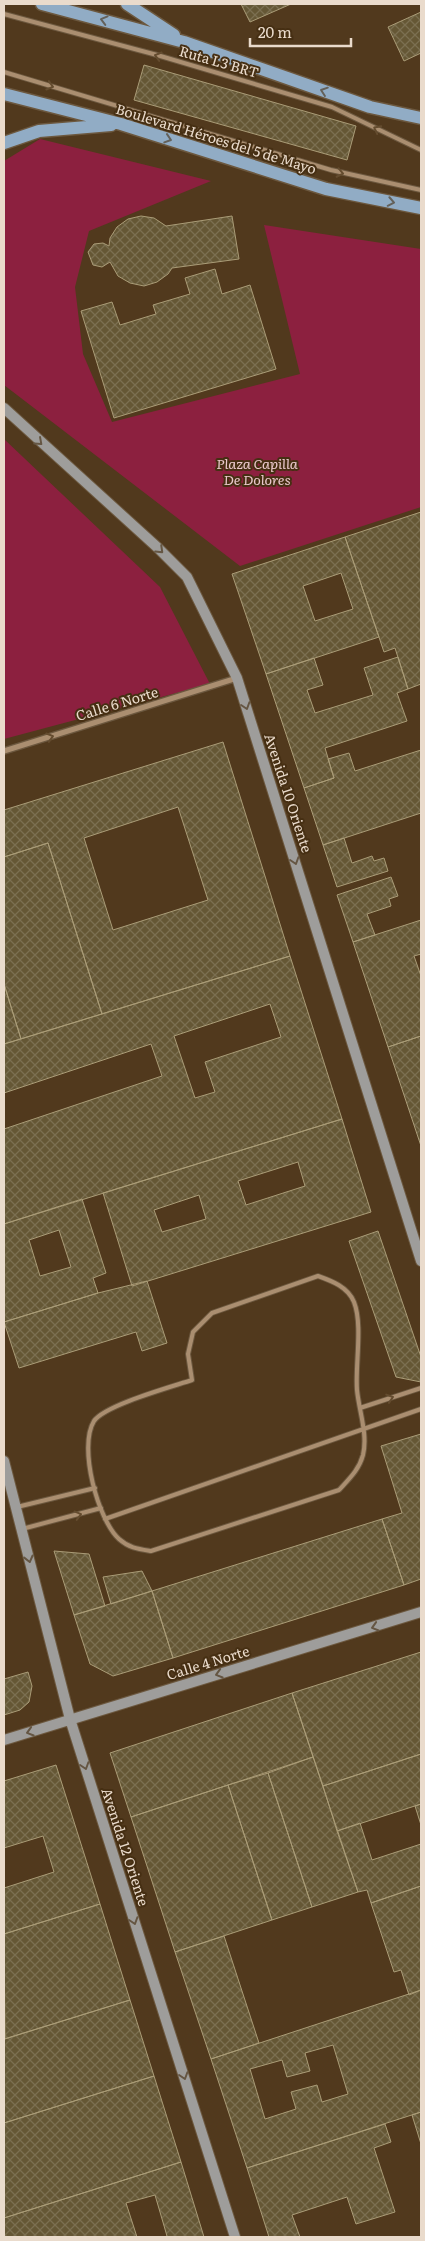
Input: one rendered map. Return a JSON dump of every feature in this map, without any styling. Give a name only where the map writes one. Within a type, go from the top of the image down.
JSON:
[{"type":"main road","points":[[42,4],[184,42],[370,107],[421,118]]},
{"type":"main road","points":[[126,4],[184,42]]},
{"type":"main road","name":"Boulevard Héroes del 5 de Mayo","points":[[4,94],[121,124],[326,189],[421,208]]},
{"type":"main road","points":[[4,143],[39,131],[121,124]]},
{"type":"main road","name":"Avenida 10 Oriente","points":[[4,408],[158,548],[187,577],[237,678],[421,1262]]},
{"type":"main road","name":"Avenida 12 Oriente","points":[[4,1461],[70,1720],[235,2237]]},
{"type":"main road","name":"Calle 4 Norte","points":[[4,1740],[421,1612]]},
{"type":"street","name":"Calle 6 Norte","points":[[4,751],[237,678]]},
{"type":"lane","name":"Ruta L3 BRT","points":[[4,14],[157,55],[332,107],[421,150]]},
{"type":"lane","points":[[4,72],[331,170],[421,190]]},
{"type":"lane","points":[[318,1276],[339,1284],[354,1302],[358,1330],[357,1388],[360,1408],[364,1430],[363,1455],[355,1473],[339,1490],[151,1551],[133,1549],[118,1539],[105,1519],[87,1456],[88,1441],[94,1421],[107,1410],[192,1380],[188,1354],[193,1332],[212,1313],[318,1276]]},
{"type":"lane","points":[[360,1408],[421,1388]]},
{"type":"lane","points":[[105,1519],[421,1409]]},
{"type":"lane","points":[[16,1507],[95,1488]]},
{"type":"lane","points":[[22,1530],[101,1508]]},
{"type":"green space","name":"Plaza Capilla De Dolores","points":[[40,139],[211,181],[89,231],[75,287],[83,354],[112,422],[300,374],[264,225],[421,249],[421,507],[240,566],[4,385],[4,161]]},
{"type":"green space","points":[[4,439],[160,587],[210,684],[4,739]]},
{"type":"building","points":[[241,4],[291,4],[250,22]]},
{"type":"building","points":[[421,12],[421,53],[404,61],[388,27]]},
{"type":"building","points":[[144,65],[356,126],[347,160],[134,100]]},
{"type":"building","points":[[141,216],[154,218],[166,226],[232,216],[239,259],[172,268],[168,274],[157,282],[144,286],[130,283],[118,276],[110,262],[102,267],[93,265],[88,252],[94,244],[103,243],[109,246],[110,238],[117,227],[128,219]]},
{"type":"building","points":[[215,269],[222,294],[250,285],[276,369],[114,418],[81,311],[112,302],[120,325],[156,314],[153,305],[190,294],[185,278]]},
{"type":"building","points":[[421,512],[421,684],[408,689],[395,648],[384,652],[345,537]]},
{"type":"building","points":[[345,537],[379,637],[266,674],[232,574]],"holes":[[[341,573],[353,609],[315,621],[303,586]]]},
{"type":"building","points":[[398,657],[408,689],[397,693],[407,721],[325,748],[334,778],[304,788],[266,674],[314,658],[323,685],[307,690],[315,713],[373,695],[364,668]]},
{"type":"building","points":[[223,742],[290,956],[102,1014],[48,843],[4,857],[4,810]],"holes":[[[178,807],[208,900],[113,930],[84,838]]]},
{"type":"building","points":[[421,750],[421,813],[323,845],[304,788],[334,778],[328,759],[349,753],[355,771]]},
{"type":"building","points":[[344,838],[352,863],[372,856],[374,861],[384,858],[388,871],[337,887],[323,845]]},
{"type":"building","points":[[48,843],[102,1014],[21,1039],[4,984],[4,857]]},
{"type":"building","points":[[391,877],[398,896],[389,899],[391,906],[367,914],[375,935],[353,942],[337,895]]},
{"type":"building","points":[[421,920],[421,954],[414,956],[421,976],[421,1036],[388,1047],[353,942]]},
{"type":"building","points":[[290,956],[342,1119],[4,1224],[4,1129],[162,1076],[151,1044],[4,1093],[4,1044]],"holes":[[[270,1004],[281,1037],[205,1062],[215,1092],[195,1098],[174,1036]]]},
{"type":"building","points":[[4,984],[21,1039],[4,1044]]},
{"type":"building","points":[[421,1036],[421,1146],[388,1047]]},
{"type":"building","points":[[342,1119],[371,1212],[132,1286],[103,1193]],"holes":[[[298,1162],[305,1186],[246,1205],[238,1181]],[[199,1195],[206,1219],[162,1232],[154,1210]]]},
{"type":"building","points":[[82,1199],[106,1273],[93,1278],[98,1293],[4,1322],[4,1224]],"holes":[[[59,1230],[71,1267],[40,1276],[29,1240]]]},
{"type":"building","points":[[378,1231],[421,1357],[421,1382],[396,1377],[349,1241]]},
{"type":"building","points":[[147,1281],[167,1343],[142,1351],[136,1332],[19,1368],[4,1322],[98,1293]]},
{"type":"building","points":[[421,1434],[421,1579],[404,1585],[382,1519],[402,1513],[381,1446]]},
{"type":"building","points":[[382,1519],[404,1585],[173,1658],[152,1591]]},
{"type":"building","points":[[54,1551],[89,1554],[105,1606],[74,1615]]},
{"type":"building","points":[[142,1571],[152,1591],[111,1604],[103,1577]]},
{"type":"building","points":[[152,1591],[173,1658],[113,1676],[90,1664],[74,1615]]},
{"type":"building","points":[[421,1652],[421,1754],[323,1786],[292,1693]]},
{"type":"building","points":[[28,1672],[32,1686],[29,1702],[20,1710],[4,1715],[4,1679]]},
{"type":"building","points":[[292,1693],[313,1757],[131,1817],[110,1753]]},
{"type":"building","points":[[421,1754],[421,1804],[337,1831],[323,1786]]},
{"type":"building","points":[[313,1757],[358,1892],[312,1907],[268,1773]]},
{"type":"building","points":[[56,1765],[100,1904],[4,1934],[4,1888],[54,1872],[43,1836],[4,1848],[4,1781]]},
{"type":"building","points":[[268,1773],[312,1907],[272,1920],[228,1785]]},
{"type":"building","points":[[228,1785],[272,1920],[175,1952],[131,1817]]},
{"type":"building","points":[[421,1804],[421,1825],[415,1806]]},
{"type":"building","points":[[360,1823],[372,1860],[421,1844],[421,1886],[371,1903],[367,1890],[358,1892],[337,1831]]},
{"type":"building","points":[[421,1886],[421,1990],[409,1995],[401,1970],[394,1972],[371,1903]]},
{"type":"building","points":[[100,1904],[130,2000],[5,2039],[4,1934]]},
{"type":"building","points":[[224,1936],[259,2043],[211,2059],[175,1952]]},
{"type":"building","points":[[421,1990],[421,2112],[247,2168],[211,2059]],"holes":[[[333,2045],[348,2094],[322,2102],[317,2085],[291,2092],[296,2109],[265,2119],[250,2069],[282,2060],[287,2077],[310,2071],[305,2053]]]},
{"type":"building","points":[[130,2000],[154,2076],[4,2123],[4,2039]]},
{"type":"building","points":[[154,2076],[181,2162],[4,2218],[4,2123]]},
{"type":"building","points":[[421,2112],[421,2144],[412,2115]]},
{"type":"building","points":[[385,2124],[391,2142],[374,2148],[395,2212],[356,2224],[347,2197],[292,2215],[300,2237],[269,2237],[247,2168]]},
{"type":"building","points":[[181,2162],[204,2237],[164,2237],[167,2236],[155,2195],[126,2203],[137,2237],[4,2237],[4,2218]]}]
